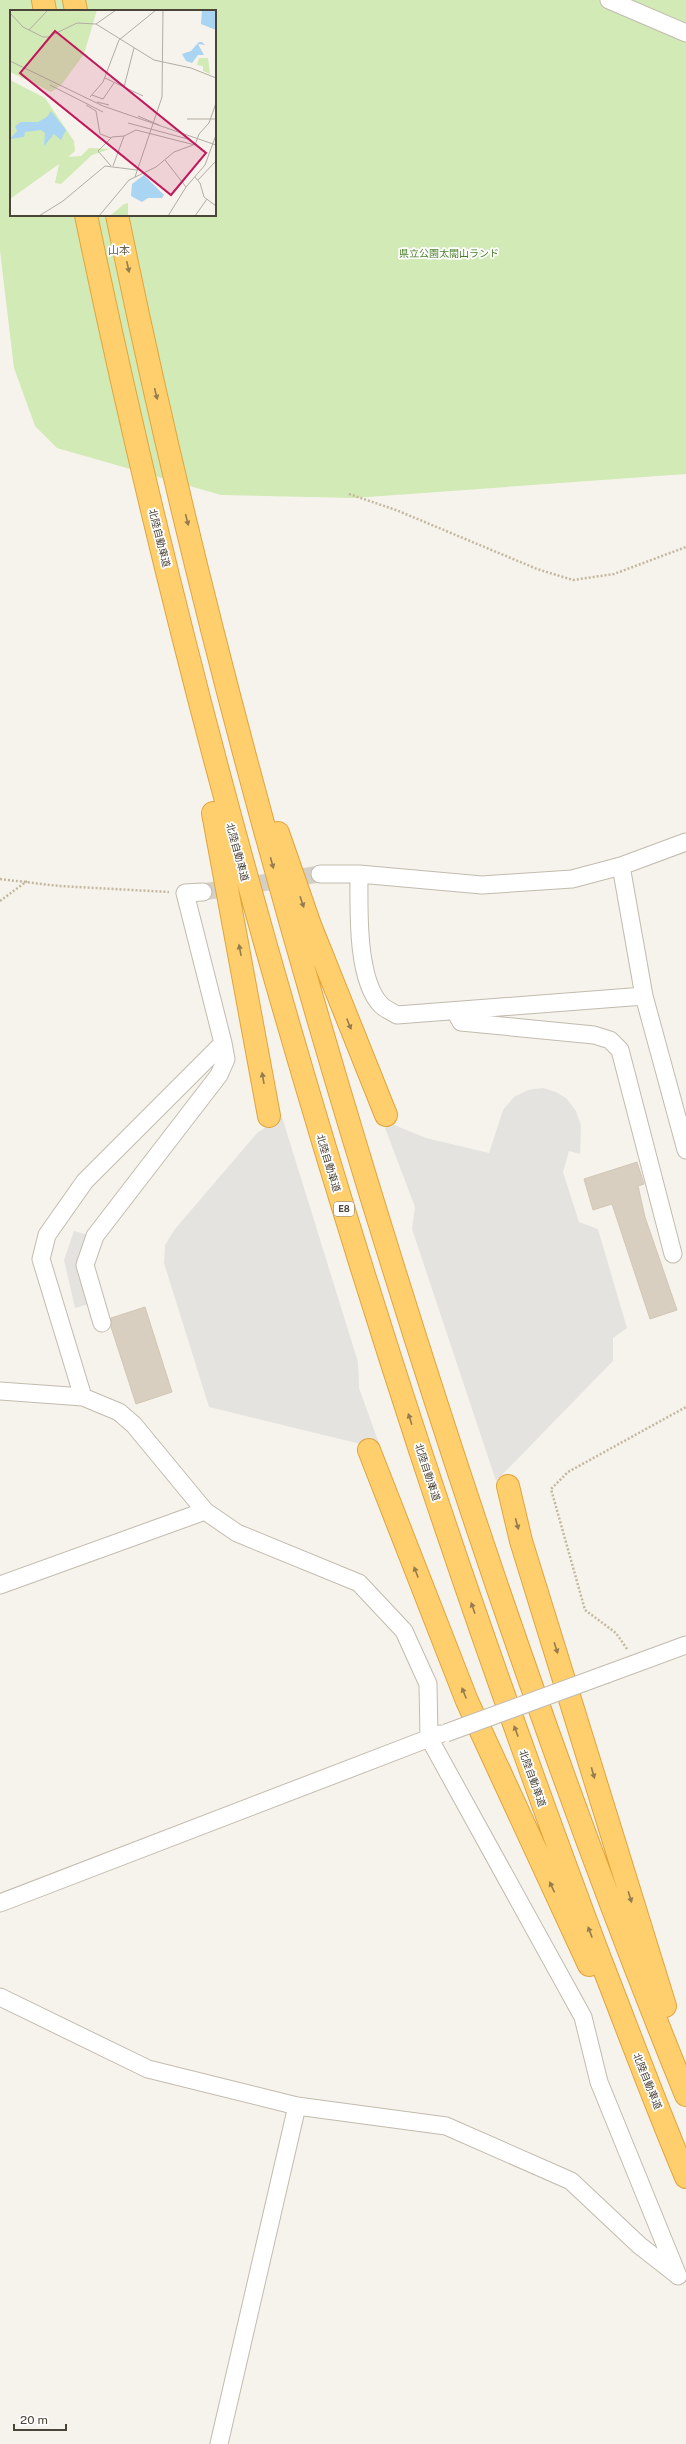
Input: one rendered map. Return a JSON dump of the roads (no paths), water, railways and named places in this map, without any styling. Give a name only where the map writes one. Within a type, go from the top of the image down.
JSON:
[{"type":"highway","points":[[43,0],[45,10]]},
{"type":"highway","points":[[74,0],[76,10]]},
{"type":"highway","name":"北陸自動車道","points":[[86,216],[122,381],[235,839],[303,1078],[379,1323],[468,1596],[570,1879],[683,2170]]},
{"type":"highway","points":[[116,216],[151,371],[202,585],[262,827],[292,934],[415,1337],[494,1578],[590,1848],[686,2095]]},
{"type":"highway","points":[[122,381],[144,508],[217,828],[269,1116]]},
{"type":"highway","points":[[202,585],[280,838],[310,925],[386,1115]]},
{"type":"highway","points":[[369,1450],[467,1701],[683,2170]]},
{"type":"highway","points":[[508,1486],[521,1541],[562,1668],[613,1841],[666,2009],[686,2066]]},
{"type":"street","points":[[609,0],[686,33]]},
{"type":"street","points":[[320,874],[359,874],[482,884],[572,878],[621,866],[686,842]]},
{"type":"street","points":[[621,866],[644,996],[683,1128],[686,1150]]},
{"type":"street","points":[[359,874],[358,934],[370,984],[381,1004],[397,1015],[644,996]]},
{"type":"street","points":[[102,1323],[85,1265],[95,1236],[219,1075],[226,1059],[185,893],[203,892]]},
{"type":"street","points":[[455,1011],[461,1022],[594,1035],[610,1040],[620,1050],[673,1254]]},
{"type":"street","points":[[83,1398],[41,1259],[47,1235],[85,1181],[223,1043]]},
{"type":"street","points":[[0,1391],[83,1398],[119,1412],[134,1426],[205,1511],[237,1533],[359,1583],[404,1631],[428,1684],[429,1738],[583,2017],[599,2082],[682,2276]]},
{"type":"street","points":[[0,1585],[205,1511]]},
{"type":"street","points":[[0,1903],[429,1738],[686,1645]]},
{"type":"street","points":[[0,1997],[148,2069],[297,2106],[446,2126],[571,2181],[639,2244],[682,2276]]},
{"type":"street","points":[[219,2444],[297,2106]]},
{"type":"tunnel","points":[[203,892],[320,874]]},
{"type":"district","name":"山本","points":[[119,250]]},
{"type":"park label","name":"県立公園太閤山ランド","points":[[449,253]]}]
